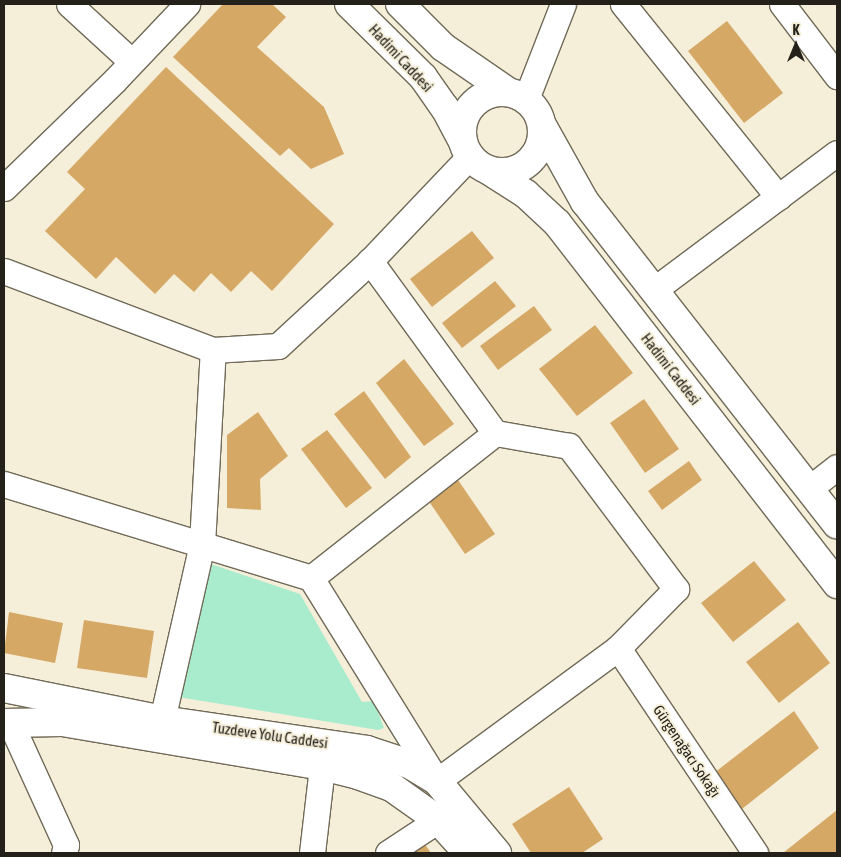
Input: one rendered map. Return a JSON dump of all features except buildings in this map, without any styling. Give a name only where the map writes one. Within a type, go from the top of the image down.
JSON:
[{"type":"main road","name":"Hadimi Caddesi","points":[[349,4],[423,77],[445,108],[474,156],[526,194],[557,223],[837,584]]},
{"type":"main road","points":[[400,4],[443,47],[516,95],[539,114],[542,127],[542,141],[527,163],[515,170],[474,156],[464,116],[471,105],[482,97],[516,95]]},
{"type":"main road","points":[[542,127],[585,202],[655,289],[837,524]]},
{"type":"main road","name":"Tuzdeve Yolu Caddesi","points":[[4,688],[162,720],[368,750],[408,764],[437,781],[487,838],[497,853]]},
{"type":"main road","name":"Tuzdeve Yolu Caddesi","points":[[7,723],[62,722],[322,766],[392,788],[438,820],[468,853]]},
{"type":"street","points":[[69,4],[131,61]]},
{"type":"street","points":[[4,188],[187,4]]},
{"type":"street","points":[[516,95],[563,4]]},
{"type":"street","points":[[623,4],[778,197]]},
{"type":"street","points":[[782,4],[837,76]]},
{"type":"street","points":[[655,289],[837,153]]},
{"type":"street","points":[[4,271],[213,350],[278,346],[370,261],[474,156]]},
{"type":"street","points":[[4,484],[311,578],[437,781],[618,648],[676,589],[569,446],[494,433],[370,261]]},
{"type":"street","points":[[162,720],[202,544],[213,350]]},
{"type":"street","points":[[311,578],[494,433]]},
{"type":"street","points":[[810,488],[837,467]]},
{"type":"street","name":"Gürgenağacı Sokağı","points":[[618,648],[753,853]]},
{"type":"street","points":[[7,723],[66,845],[64,853]]},
{"type":"street","points":[[312,853],[322,766]]},
{"type":"street","points":[[388,853],[438,820]]},
{"type":"green space","points":[[208,563],[300,594],[362,702],[374,701],[384,728],[378,730],[172,696]]}]
